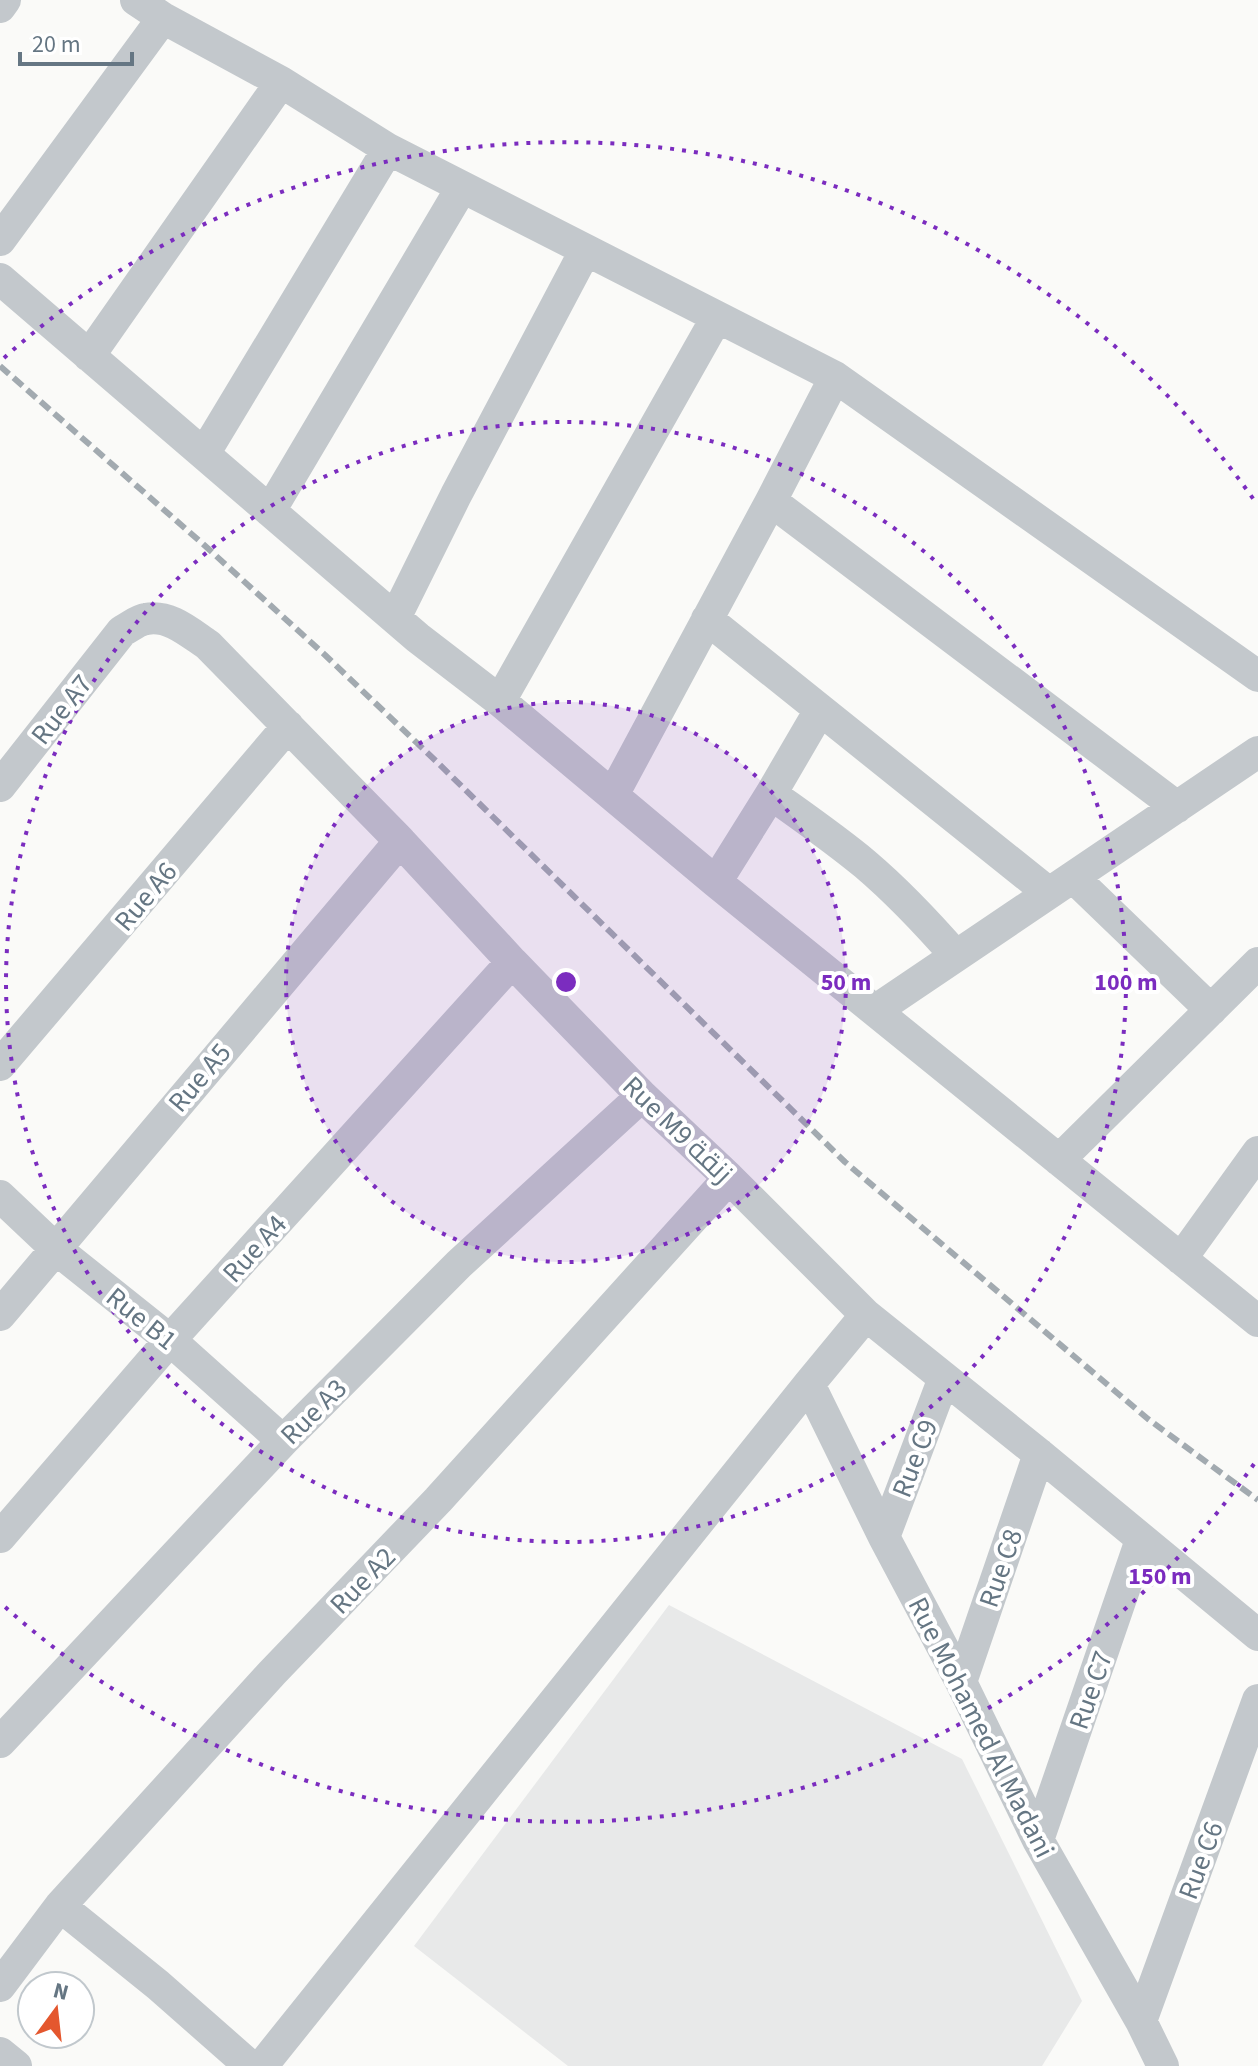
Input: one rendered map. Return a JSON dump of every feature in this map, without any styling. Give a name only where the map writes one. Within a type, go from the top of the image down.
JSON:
[{"type":"street","points":[[0,7],[5,0]]},
{"type":"street","points":[[136,0],[281,82],[388,149],[835,377],[1258,676]]},
{"type":"street","points":[[0,240],[163,18]]},
{"type":"street","points":[[89,356],[281,82]]},
{"type":"street","points":[[204,454],[388,149]]},
{"type":"street","points":[[270,511],[462,187]]},
{"type":"street","points":[[395,618],[585,251]]},
{"type":"street","points":[[0,279],[395,618],[1258,1321]]},
{"type":"street","points":[[500,701],[717,317]]},
{"type":"street","points":[[613,795],[835,377]]},
{"type":"street","points":[[771,501],[1177,807]]},
{"type":"street","name":"Rue M9 زنقة","points":[[122,631],[144,619],[161,618],[208,645],[400,841],[642,1096],[866,1315],[1258,1635]]},
{"type":"street","points":[[707,619],[820,710],[1061,886],[1211,1010]]},
{"type":"street","name":"Rue A7","points":[[0,786],[122,631]]},
{"type":"street","points":[[716,882],[820,710]]},
{"type":"street","name":"Rue A6","points":[[0,1065],[288,726]]},
{"type":"street","points":[[876,1010],[1258,752]]},
{"type":"street","points":[[771,794],[867,866],[956,956]]},
{"type":"street","name":"Rue A5","points":[[0,1315],[400,841]]},
{"type":"street","name":"Rue A4","points":[[0,1537],[170,1340],[512,962]]},
{"type":"street","points":[[1059,1160],[1258,963]]},
{"type":"street","name":"Rue A3","points":[[0,1742],[283,1441],[459,1264],[642,1096]]},
{"type":"street","points":[[1181,1259],[1258,1152]]},
{"type":"street","name":"Rue A2","points":[[0,1986],[60,1906],[272,1673],[438,1500],[729,1178]]},
{"type":"street","name":"Rue B1","points":[[0,1196],[56,1249],[170,1340],[283,1441]]},
{"type":"street","points":[[262,2066],[866,1315]]},
{"type":"street","name":"Rue C9","points":[[884,1537],[944,1378]]},
{"type":"street","name":"Rue Mohamed Al Madani","points":[[809,1384],[1038,1840],[1141,2021],[1163,2066]]},
{"type":"street","name":"Rue C8","points":[[961,1682],[1039,1454]]},
{"type":"street","name":"Rue C7","points":[[1038,1840],[1141,1540]]},
{"type":"street","name":"Rue C6","points":[[1141,2021],[1258,1700]]},
{"type":"street","points":[[60,1906],[158,1985],[250,2066]]},
{"type":"street","points":[[0,2053],[16,2066]]},
{"type":"shaded area","points":[[669,1605],[962,1759],[1082,2001],[1042,2066],[568,2066],[414,1946]]},
{"type":"railway","points":[[0,366],[325,655],[845,1162],[1148,1419],[1258,1500]]}]
